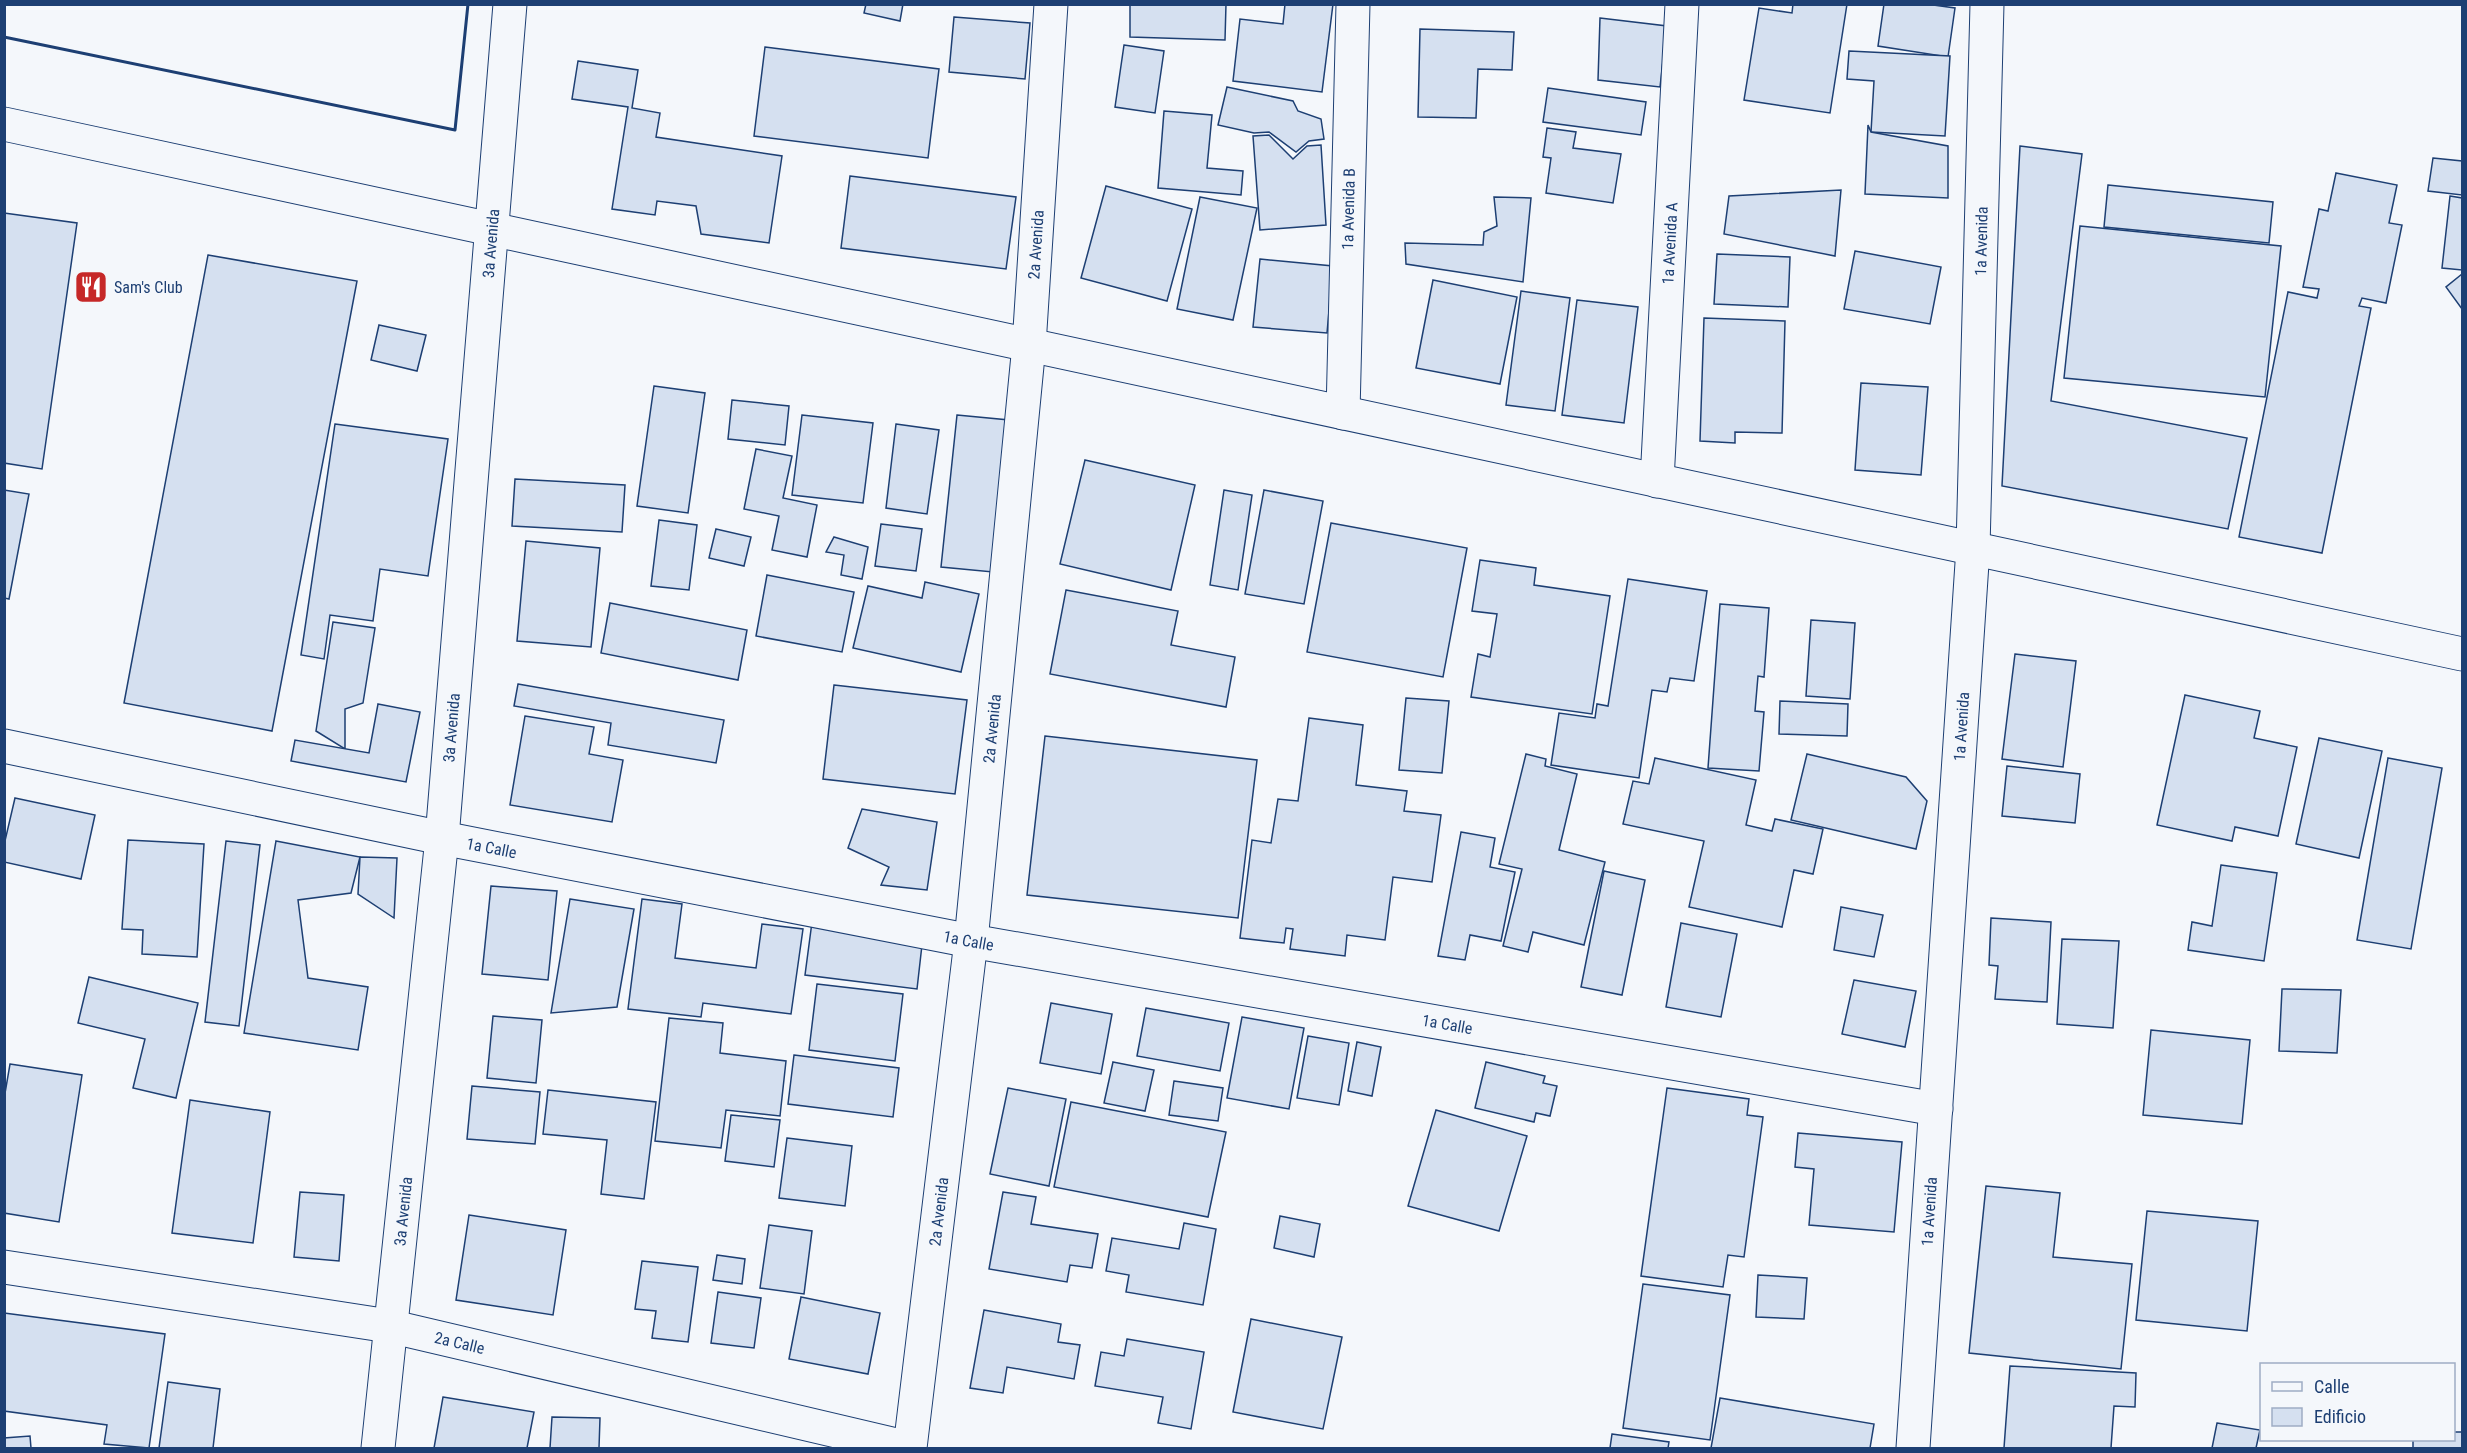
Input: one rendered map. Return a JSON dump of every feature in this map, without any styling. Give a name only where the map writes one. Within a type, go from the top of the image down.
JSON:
[{"type":"street","name":"3a Avenida","points":[[378,1449],[389,1326],[442,838],[510,4]]},
{"type":"street","name":"2a Avenida","points":[[910,1449],[971,941],[1029,345],[1051,4]]},
{"type":"street","name":"1a Avenida B","points":[[1343,413],[1353,4]]},
{"type":"street","name":"1a Avenida A","points":[[1657,481],[1682,4]]},
{"type":"street","name":"1a Avenida","points":[[1913,1449],[1973,548],[1987,4]]},
{"type":"street","points":[[4,123],[2463,654]]},
{"type":"street","name":"1a Calle","points":[[4,746],[442,838],[971,941],[1936,1109]]},
{"type":"street","name":"2a Calle","points":[[4,1267],[389,1326],[910,1449]]},
{"type":"building","points":[[866,4],[903,4],[900,21],[864,13]]},
{"type":"building","points":[[1130,4],[1226,4],[1225,40],[1130,37]]},
{"type":"building","points":[[1285,4],[1333,4],[1322,92],[1233,81],[1240,19],[1283,24]]},
{"type":"building","points":[[1793,4],[1847,4],[1830,113],[1744,100],[1759,8],[1792,13]]},
{"type":"building","points":[[1884,4],[1926,4],[1955,8],[1948,57],[1878,46]]},
{"type":"building","points":[[954,17],[1030,23],[1025,79],[949,72]]},
{"type":"building","points":[[1600,18],[1667,26],[1660,87],[1598,80]]},
{"type":"building","points":[[1420,29],[1514,32],[1512,70],[1478,69],[1476,118],[1418,117]]},
{"type":"building","points":[[1124,45],[1164,51],[1155,113],[1115,107]]},
{"type":"building","points":[[765,47],[939,69],[928,158],[754,136]]},
{"type":"building","points":[[1849,51],[1950,56],[1945,136],[1871,132],[1874,81],[1847,79]]},
{"type":"building","points":[[578,61],[638,70],[632,108],[660,113],[656,137],[782,156],[769,243],[701,234],[696,206],[657,201],[655,215],[612,209],[628,107],[572,99]]},
{"type":"building","points":[[1227,87],[1293,101],[1298,111],[1321,119],[1324,139],[1309,141],[1296,152],[1269,132],[1254,133],[1218,125]]},
{"type":"building","points":[[1548,88],[1646,102],[1641,135],[1543,122]]},
{"type":"building","points":[[1164,111],[1212,115],[1207,168],[1243,171],[1241,195],[1158,188]]},
{"type":"building","points":[[1868,125],[1871,132],[1948,146],[1948,198],[1865,194]]},
{"type":"building","points":[[1547,128],[1576,132],[1573,148],[1621,154],[1613,203],[1546,193],[1551,158],[1543,157]]},
{"type":"building","points":[[1269,135],[1293,159],[1307,146],[1321,145],[1326,225],[1260,230],[1253,136]]},
{"type":"building","points":[[2020,146],[2082,154],[2051,401],[2247,438],[2228,529],[2002,486]]},
{"type":"building","points":[[2433,158],[2462,161],[2462,195],[2428,191]]},
{"type":"building","points":[[2336,173],[2397,185],[2389,223],[2402,225],[2386,303],[2362,298],[2359,306],[2371,308],[2322,553],[2239,537],[2288,292],[2317,298],[2319,289],[2303,287],[2319,209],[2328,211]]},
{"type":"building","points":[[850,176],[1016,197],[1006,269],[841,248]]},
{"type":"building","points":[[2108,185],[2273,202],[2269,243],[2104,227]]},
{"type":"building","points":[[1106,186],[1192,209],[1167,301],[1081,278]]},
{"type":"building","points":[[1841,190],[1835,256],[1724,234],[1729,196]]},
{"type":"building","points":[[2450,196],[2462,198],[2462,270],[2442,268]]},
{"type":"building","points":[[1200,197],[1257,208],[1233,320],[1177,309]]},
{"type":"building","points":[[1494,197],[1531,198],[1523,282],[1406,264],[1405,243],[1483,245],[1484,232],[1497,226]]},
{"type":"building","points":[[4,213],[77,223],[42,469],[4,463]]},
{"type":"building","points":[[2080,226],[2281,246],[2265,397],[2064,378]]},
{"type":"building","points":[[1855,251],[1941,267],[1930,324],[1844,309]]},
{"type":"building","points":[[1717,254],[1790,257],[1788,307],[1714,304]]},
{"type":"building","points":[[208,255],[357,281],[272,731],[124,703]]},
{"type":"building","points":[[1260,259],[1333,266],[1327,333],[1253,327]]},
{"type":"building","points":[[2462,274],[2462,309],[2446,287]]},
{"type":"building","points":[[1433,280],[1517,297],[1500,384],[1416,368]]},
{"type":"building","points":[[1521,291],[1570,298],[1555,411],[1506,405]]},
{"type":"building","points":[[1577,300],[1638,307],[1624,423],[1562,415]]},
{"type":"building","points":[[1704,318],[1785,321],[1782,433],[1735,432],[1735,443],[1700,441]]},
{"type":"building","points":[[379,325],[426,335],[417,371],[371,360]]},
{"type":"building","points":[[1861,383],[1928,387],[1921,475],[1855,470]]},
{"type":"building","points":[[654,386],[705,393],[688,513],[637,506]]},
{"type":"building","points":[[732,400],[789,406],[785,445],[728,439]]},
{"type":"building","points":[[802,415],[873,423],[863,503],[792,495]]},
{"type":"building","points":[[957,415],[1009,420],[993,572],[941,567]]},
{"type":"building","points":[[335,424],[448,439],[428,576],[380,569],[373,621],[330,615],[324,659],[301,655]]},
{"type":"building","points":[[896,424],[939,430],[927,514],[886,508]]},
{"type":"building","points":[[756,449],[792,456],[783,498],[817,505],[807,557],[772,550],[779,516],[744,509]]},
{"type":"building","points":[[1085,460],[1195,485],[1171,590],[1060,564]]},
{"type":"building","points":[[515,479],[625,485],[622,532],[512,526]]},
{"type":"building","points":[[4,490],[29,494],[9,599],[4,598]]},
{"type":"building","points":[[1224,490],[1252,495],[1238,590],[1210,585]]},
{"type":"building","points":[[1264,490],[1323,501],[1304,604],[1245,594]]},
{"type":"building","points":[[659,520],[697,525],[689,590],[651,586]]},
{"type":"building","points":[[1331,523],[1467,548],[1443,677],[1307,652]]},
{"type":"building","points":[[881,524],[922,529],[916,571],[875,566]]},
{"type":"building","points":[[716,529],[751,537],[744,566],[709,558]]},
{"type":"building","points":[[834,537],[868,547],[862,579],[841,575],[844,555],[826,552]]},
{"type":"building","points":[[526,541],[600,548],[591,647],[517,641]]},
{"type":"building","points":[[1480,560],[1536,568],[1534,585],[1610,596],[1592,714],[1471,697],[1478,654],[1490,657],[1497,614],[1472,611]]},
{"type":"building","points":[[767,575],[854,592],[842,652],[756,636]]},
{"type":"building","points":[[1628,579],[1707,591],[1694,681],[1670,678],[1667,692],[1652,690],[1639,778],[1551,765],[1559,713],[1595,718],[1597,704],[1608,706]]},
{"type":"building","points":[[925,582],[979,594],[961,672],[853,648],[868,586],[922,598]]},
{"type":"building","points":[[1066,590],[1178,611],[1171,645],[1235,657],[1226,707],[1050,674]]},
{"type":"building","points":[[610,603],[747,630],[738,680],[601,653]]},
{"type":"building","points":[[1720,604],[1769,608],[1764,677],[1758,676],[1755,711],[1764,712],[1759,771],[1708,768]]},
{"type":"building","points":[[1811,620],[1855,623],[1850,699],[1806,696]]},
{"type":"building","points":[[333,622],[375,628],[363,703],[345,709],[345,749],[316,731]]},
{"type":"building","points":[[2015,654],[2076,661],[2063,767],[2002,759]]},
{"type":"building","points":[[518,684],[724,720],[716,763],[608,745],[611,723],[514,706]]},
{"type":"building","points":[[834,685],[967,700],[955,794],[823,779]]},
{"type":"building","points":[[2185,695],[2260,711],[2254,738],[2297,747],[2278,836],[2235,827],[2232,841],[2157,825]]},
{"type":"building","points":[[1406,698],[1449,701],[1442,773],[1399,770]]},
{"type":"building","points":[[1780,701],[1848,704],[1847,736],[1779,734]]},
{"type":"building","points":[[378,704],[420,712],[406,782],[291,761],[295,740],[369,753]]},
{"type":"building","points":[[525,716],[594,727],[589,754],[623,760],[612,822],[510,805]]},
{"type":"building","points":[[1309,718],[1363,725],[1356,785],[1407,791],[1404,811],[1441,815],[1432,882],[1393,877],[1385,940],[1347,935],[1345,956],[1290,949],[1293,929],[1286,928],[1284,943],[1240,938],[1252,840],[1271,843],[1278,799],[1298,801]]},
{"type":"building","points":[[1045,736],[1257,760],[1238,918],[1027,895]]},
{"type":"building","points":[[2319,738],[2382,751],[2359,858],[2296,844]]},
{"type":"building","points":[[1526,754],[1546,759],[1545,766],[1577,774],[1559,850],[1605,862],[1584,945],[1533,932],[1528,952],[1503,946],[1522,869],[1499,864]]},
{"type":"building","points":[[1807,754],[1906,777],[1927,801],[1916,849],[1791,820]]},
{"type":"building","points":[[1655,758],[1756,780],[1746,825],[1772,831],[1775,819],[1823,829],[1813,874],[1794,870],[1782,927],[1689,907],[1704,841],[1623,824],[1633,781],[1649,784]]},
{"type":"building","points":[[2388,758],[2442,768],[2411,949],[2357,940]]},
{"type":"building","points":[[2007,766],[2080,774],[2075,823],[2002,816]]},
{"type":"building","points":[[15,798],[95,815],[81,879],[4,862],[4,845]]},
{"type":"building","points":[[862,809],[937,822],[927,890],[881,885],[889,867],[848,848]]},
{"type":"building","points":[[1461,832],[1495,838],[1490,867],[1515,872],[1501,941],[1470,935],[1465,960],[1438,956]]},
{"type":"building","points":[[128,840],[204,844],[197,957],[142,954],[143,930],[122,929]]},
{"type":"building","points":[[226,841],[260,845],[239,1026],[205,1022]]},
{"type":"building","points":[[276,841],[360,857],[351,893],[298,900],[308,978],[368,987],[358,1050],[244,1033]]},
{"type":"building","points":[[360,857],[397,858],[394,918],[358,894]]},
{"type":"building","points":[[2221,865],[2277,873],[2264,961],[2188,950],[2192,922],[2212,926]]},
{"type":"building","points":[[1604,871],[1645,880],[1622,995],[1581,987]]},
{"type":"building","points":[[491,886],[557,891],[548,980],[482,974]]},
{"type":"building","points":[[570,899],[634,909],[617,1007],[551,1013]]},
{"type":"building","points":[[642,899],[682,904],[675,958],[756,968],[762,924],[803,929],[791,1014],[703,1003],[701,1017],[628,1009]]},
{"type":"building","points":[[1841,907],[1883,915],[1874,957],[1834,950]]},
{"type":"building","points":[[1991,918],[2051,922],[2047,1002],[1995,999],[1998,966],[1989,965]]},
{"type":"building","points":[[812,922],[923,936],[917,989],[805,975]]},
{"type":"building","points":[[1681,923],[1737,934],[1721,1017],[1666,1007]]},
{"type":"building","points":[[2062,939],[2119,941],[2113,1028],[2057,1024]]},
{"type":"building","points":[[89,977],[198,1003],[176,1098],[133,1088],[145,1039],[78,1023]]},
{"type":"building","points":[[1854,980],[1916,991],[1905,1047],[1842,1034]]},
{"type":"building","points":[[817,984],[903,994],[895,1061],[809,1050]]},
{"type":"building","points":[[2282,989],[2341,990],[2337,1053],[2279,1051]]},
{"type":"building","points":[[1051,1003],[1112,1014],[1101,1074],[1040,1063]]},
{"type":"building","points":[[1146,1008],[1229,1023],[1220,1071],[1137,1056]]},
{"type":"building","points":[[493,1016],[542,1020],[536,1083],[487,1078]]},
{"type":"building","points":[[1242,1017],[1304,1028],[1289,1109],[1227,1098]]},
{"type":"building","points":[[669,1018],[723,1023],[720,1053],[786,1061],[780,1116],[726,1110],[721,1148],[655,1141]]},
{"type":"building","points":[[2151,1030],[2250,1040],[2242,1124],[2143,1115]]},
{"type":"building","points":[[1308,1036],[1349,1043],[1339,1105],[1297,1098]]},
{"type":"building","points":[[1357,1042],[1381,1047],[1372,1096],[1348,1091]]},
{"type":"building","points":[[794,1055],[899,1068],[893,1117],[788,1104]]},
{"type":"building","points":[[1113,1062],[1154,1070],[1145,1111],[1104,1103]]},
{"type":"building","points":[[1486,1062],[1545,1076],[1543,1083],[1557,1086],[1550,1116],[1536,1113],[1534,1122],[1475,1108]]},
{"type":"building","points":[[10,1064],[82,1075],[59,1222],[4,1213],[4,1099]]},
{"type":"building","points":[[1174,1081],[1223,1088],[1218,1121],[1169,1115]]},
{"type":"building","points":[[472,1086],[540,1092],[535,1144],[467,1139]]},
{"type":"building","points":[[1008,1088],[1066,1099],[1049,1186],[990,1174]]},
{"type":"building","points":[[1667,1088],[1749,1099],[1747,1115],[1763,1117],[1744,1257],[1728,1255],[1723,1287],[1641,1276]]},
{"type":"building","points":[[548,1090],[656,1102],[644,1199],[601,1194],[607,1140],[543,1134]]},
{"type":"building","points":[[190,1100],[270,1112],[253,1243],[172,1233]]},
{"type":"building","points":[[1071,1102],[1226,1132],[1208,1217],[1054,1187]]},
{"type":"building","points":[[1436,1110],[1527,1136],[1499,1231],[1408,1206]]},
{"type":"building","points":[[731,1115],[780,1120],[774,1167],[725,1161]]},
{"type":"building","points":[[1798,1133],[1902,1142],[1894,1232],[1809,1225],[1814,1169],[1795,1167]]},
{"type":"building","points":[[787,1138],[852,1146],[845,1206],[779,1198]]},
{"type":"building","points":[[1986,1186],[2060,1193],[2053,1257],[2132,1264],[2121,1369],[1969,1353]]},
{"type":"building","points":[[300,1192],[344,1195],[339,1261],[294,1257]]},
{"type":"building","points":[[1003,1192],[1036,1197],[1031,1224],[1098,1234],[1092,1268],[1070,1265],[1067,1282],[989,1269]]},
{"type":"building","points":[[2147,1211],[2258,1221],[2247,1331],[2136,1320]]},
{"type":"building","points":[[469,1215],[566,1230],[553,1315],[456,1300]]},
{"type":"building","points":[[1280,1216],[1320,1224],[1314,1257],[1274,1248]]},
{"type":"building","points":[[1184,1223],[1216,1229],[1203,1305],[1126,1292],[1129,1275],[1106,1271],[1112,1238],[1179,1249]]},
{"type":"building","points":[[769,1225],[812,1231],[804,1294],[760,1288]]},
{"type":"building","points":[[717,1255],[745,1259],[742,1284],[713,1280]]},
{"type":"building","points":[[642,1261],[698,1267],[688,1342],[652,1338],[656,1311],[635,1309]]},
{"type":"building","points":[[1758,1275],[1807,1278],[1804,1319],[1756,1317]]},
{"type":"building","points":[[1643,1284],[1730,1295],[1710,1440],[1623,1428]]},
{"type":"building","points":[[718,1292],[761,1298],[754,1348],[711,1343]]},
{"type":"building","points":[[801,1297],[880,1313],[868,1374],[789,1359]]},
{"type":"building","points":[[984,1310],[1061,1324],[1058,1342],[1080,1345],[1074,1379],[1007,1367],[1003,1393],[970,1388]]},
{"type":"building","points":[[4,1313],[165,1334],[149,1448],[104,1444],[107,1425],[4,1411]]},
{"type":"building","points":[[1251,1319],[1342,1337],[1323,1429],[1233,1412]]},
{"type":"building","points":[[1127,1339],[1204,1352],[1191,1429],[1158,1423],[1163,1397],[1095,1386],[1101,1352],[1124,1356]]},
{"type":"building","points":[[2010,1366],[2136,1373],[2135,1407],[2114,1406],[2111,1448],[2004,1448]]},
{"type":"building","points":[[168,1382],[220,1389],[213,1448],[159,1448]]},
{"type":"building","points":[[443,1397],[534,1412],[527,1448],[434,1448]]},
{"type":"building","points":[[1720,1398],[1874,1424],[1870,1448],[1711,1448]]},
{"type":"building","points":[[552,1417],[600,1418],[599,1448],[550,1448]]},
{"type":"building","points":[[2217,1423],[2260,1430],[2256,1448],[2212,1448]]},
{"type":"building","points":[[2455,1432],[2462,1432],[2462,1448],[2413,1448],[2413,1441],[2455,1441]]},
{"type":"building","points":[[1612,1434],[1669,1442],[1668,1448],[1610,1448]]},
{"type":"building","points":[[30,1436],[31,1448],[4,1448],[4,1438]]},
{"type":"wall","points":[[4,37],[455,130],[468,4]]},
{"type":"place","name":"Sam's Club","points":[[91,287]]}]
